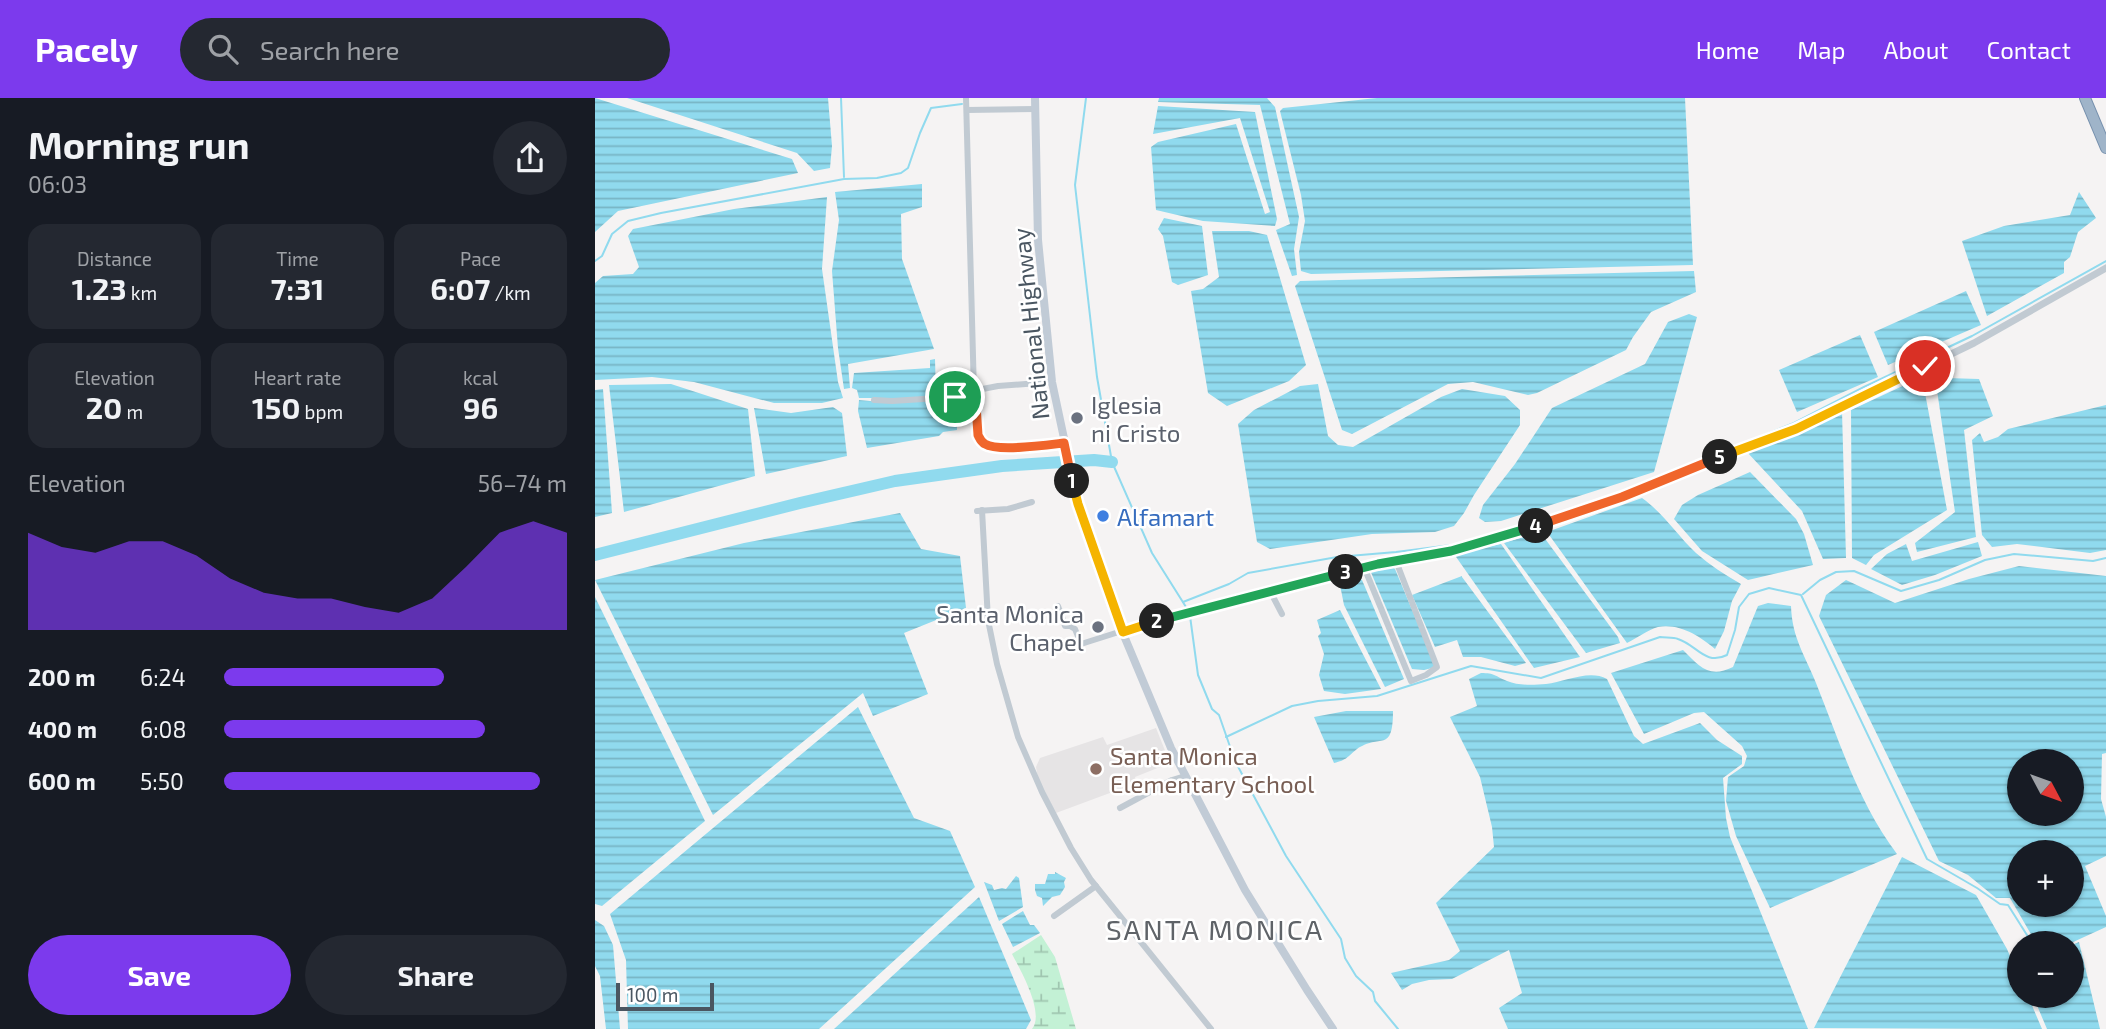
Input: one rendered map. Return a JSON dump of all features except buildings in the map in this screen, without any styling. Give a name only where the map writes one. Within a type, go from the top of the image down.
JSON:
[{"type":"highway","points":[[2085,98],[2106,148]]},
{"type":"main road","name":"National Highway","points":[[1035,98],[1038,240],[1052,383],[1075,492],[1122,631],[1171,748],[1245,890],[1333,1029]]},
{"type":"street","points":[[966,98],[978,435],[986,446],[1026,448],[1064,444]]},
{"type":"street","points":[[967,110],[1035,109]]},
{"type":"street","points":[[1058,606],[1065,626],[1075,629],[1081,644],[1189,612],[1364,567],[1451,551],[1513,534],[1622,497],[1796,429],[1974,343],[2106,268]]},
{"type":"street","points":[[874,400],[955,397],[998,386],[1052,383]]},
{"type":"street","points":[[1032,502],[1014,508],[980,510],[988,620],[997,664],[1018,737],[1052,814],[1096,886],[1211,1029]]},
{"type":"street","points":[[1364,567],[1411,681],[1437,667],[1396,561]]},
{"type":"street","points":[[1270,592],[1282,614]]},
{"type":"street","points":[[1120,808],[1172,780],[1185,776]]},
{"type":"street","points":[[1054,915],[1096,886]]},
{"type":"shaded area","name":"Santa Monica Elementary School","points":[[1156,728],[1170,763],[1135,777],[1136,781],[1126,787],[1056,813],[1038,779],[1036,767],[1040,758],[1103,737],[1107,745]]},
{"type":"green space","points":[[1041,935],[1055,957],[1076,1029],[1032,1029],[1036,1013],[1034,1003],[1012,954]]},
{"type":"water","points":[[595,98],[792,159],[798,173],[618,211],[595,232]]},
{"type":"water","points":[[627,98],[828,98],[832,146],[830,168],[814,171],[797,153]]},
{"type":"water","points":[[1159,98],[1267,98],[1275,107],[1299,217],[1294,249],[1297,275],[1292,276],[1276,230],[1290,224],[1260,105],[1158,102]]},
{"type":"water","points":[[1377,98],[1685,98],[1693,265],[1311,274],[1301,271],[1299,252],[1305,221],[1280,111],[1283,108]]},
{"type":"water","points":[[1158,106],[1255,112],[1277,219],[1275,226],[1203,221],[1156,210],[1151,147],[1158,142],[1236,124],[1265,214],[1270,212],[1240,118],[1153,134]]},
{"type":"water","points":[[922,184],[922,207],[901,214],[902,259],[934,349],[848,364],[850,388],[844,389],[832,271],[839,220],[835,192]]},
{"type":"water","points":[[2079,192],[2096,218],[2078,232],[2070,257],[2064,262],[2064,273],[1987,316],[1962,241],[2004,226],[2070,215]]},
{"type":"water","points":[[827,197],[822,269],[838,382],[843,398],[822,403],[774,403],[694,382],[652,377],[595,380],[595,283],[603,276],[633,274],[639,267],[628,236],[633,229],[734,209]]},
{"type":"water","points":[[1164,218],[1202,226],[1208,275],[1178,285],[1172,282],[1163,236],[1158,229]]},
{"type":"water","points":[[1212,231],[1249,231],[1267,235],[1306,365],[1289,381],[1227,406],[1208,393],[1191,291],[1203,289],[1219,277]]},
{"type":"water","points":[[1694,271],[1696,292],[1651,312],[1626,350],[1537,393],[1528,395],[1473,382],[1448,384],[1352,434],[1342,430],[1295,286],[1300,281]]},
{"type":"water","points":[[1966,291],[1981,325],[1888,365],[1874,332]]},
{"type":"water","points":[[1689,314],[1697,317],[1654,472],[1501,521],[1485,522],[1479,518],[1483,505],[1515,464],[1552,408],[1645,364],[1668,322]]},
{"type":"water","points":[[1860,335],[1878,377],[1797,412],[1779,370]]},
{"type":"water","points":[[935,359],[936,395],[859,398],[857,390],[852,388],[854,373],[930,368],[930,360]]},
{"type":"water","points":[[1942,369],[1946,378],[1979,379],[1993,416],[1964,430],[1976,537],[1917,552],[1915,543],[1955,512],[1934,370]]},
{"type":"water","points":[[1922,377],[1947,510],[1874,555],[1866,565],[1852,558],[1851,410]]},
{"type":"water","points":[[671,384],[748,409],[755,476],[624,512],[609,385]]},
{"type":"water","points":[[1318,384],[1328,436],[1338,445],[1353,447],[1441,397],[1462,389],[1505,396],[1520,410],[1520,425],[1454,526],[1435,532],[1372,534],[1270,549],[1257,542],[1238,424],[1254,410],[1300,386]]},
{"type":"water","points":[[603,389],[612,513],[595,517],[595,390]]},
{"type":"water","points":[[956,399],[957,430],[943,432],[939,436],[867,448],[858,411],[859,400],[892,403]]},
{"type":"water","points":[[2106,405],[2106,550],[2090,553],[2017,544],[1992,547],[1982,535],[1972,440],[1980,433],[1984,442],[1998,437],[2008,429]]},
{"type":"water","points":[[833,407],[842,413],[847,456],[766,474],[754,408],[791,413]]},
{"type":"water","points":[[1842,411],[1846,558],[1823,559],[1802,511],[1747,452]]},
{"type":"water","points":[[1750,472],[1796,519],[1804,534],[1813,565],[1748,580],[1702,551],[1674,519],[1682,505],[1698,495]]},
{"type":"water","points":[[1642,498],[1657,510],[1696,553],[1741,584],[1715,649],[1689,632],[1666,626],[1654,628],[1627,643],[1547,532]]},
{"type":"water","points":[[900,513],[921,549],[960,556],[966,608],[904,633],[928,694],[873,716],[863,693],[713,815],[595,580],[744,543]]},
{"type":"water","points":[[1540,532],[1620,643],[1586,653],[1504,543]]},
{"type":"water","points":[[1978,542],[1982,556],[1902,585],[1871,569],[1887,554],[1906,544],[1912,561]]},
{"type":"water","points":[[1501,544],[1580,657],[1534,668],[1454,554]]},
{"type":"water","points":[[1391,565],[1436,667],[1412,669],[1370,570]]},
{"type":"water","points":[[2019,566],[2106,576],[2106,753],[2102,754],[2101,799],[2106,817],[2106,856],[2085,866],[2106,916],[2106,927],[2084,937],[2084,931],[2029,931],[2021,917],[2084,917],[2084,840],[2007,840],[2007,898],[1996,898],[1968,875],[1939,861],[1819,616],[1826,595],[1846,580],[1895,603]]},
{"type":"water","points":[[1356,576],[1362,580],[1404,679],[1385,687],[1344,605],[1339,580]]},
{"type":"water","points":[[1462,576],[1526,663],[1515,666],[1481,657],[1463,657],[1457,640],[1435,647],[1412,595]]},
{"type":"water","points":[[595,597],[705,821],[602,906],[595,904]]},
{"type":"water","points":[[1768,603],[1791,606],[1796,637],[1851,772],[1871,814],[1897,854],[1770,908],[1736,836],[1726,801],[1728,777],[1744,766],[1747,756],[1742,746],[1704,712],[1694,713],[1644,734],[1611,673],[1683,650],[1705,669],[1717,672],[1733,667],[1758,606]]},
{"type":"water","points":[[1340,610],[1381,689],[1345,694],[1324,691],[1319,675],[1324,654],[1318,636],[1321,633],[1317,620]]},
{"type":"water","points":[[1481,673],[1526,685],[1600,676],[1607,679],[1634,736],[1643,744],[1700,723],[1717,740],[1742,756],[1742,764],[1723,778],[1730,837],[1808,1029],[1508,1029],[1499,1008],[1522,993],[1509,950],[1452,979],[1429,980],[1412,984],[1402,990],[1391,973],[1449,960],[1460,951],[1436,903],[1494,847],[1480,777],[1450,717],[1477,706],[1469,679]]},
{"type":"water","points":[[858,707],[914,818],[950,831],[975,887],[819,1029],[628,1029],[626,960],[610,914]]},
{"type":"water","points":[[1346,711],[1393,711],[1391,733],[1388,738],[1365,745],[1334,763],[1314,717]]},
{"type":"water","points":[[1902,857],[1976,895],[2007,949],[2007,1008],[2033,1008],[2042,1029],[1814,1028]]},
{"type":"water","points":[[1055,872],[1066,878],[1065,887],[1060,895],[1052,897],[1043,906],[1042,898],[1037,896],[1035,884],[1045,884],[1048,874]]},
{"type":"water","points":[[1016,876],[1019,878],[1023,907],[999,921],[984,882],[992,885],[994,890],[1006,889]]},
{"type":"water","points":[[979,897],[1031,1020],[1026,1029],[834,1029]]},
{"type":"water","points":[[1023,911],[1030,925],[1034,925],[1040,933],[1013,947],[1002,924]]},
{"type":"water","points":[[595,920],[604,926],[613,945],[620,1029],[606,1029],[600,976],[595,966]]},
{"type":"water","points":[[2084,963],[2100,1029],[2047,1029],[2038,1008],[2084,1008]]},
{"type":"waterway","points":[[841,98],[844,177]]},
{"type":"waterway","points":[[1086,98],[1075,185],[1097,377],[1112,462],[1152,553],[1186,607]]},
{"type":"waterway","points":[[595,261],[602,256],[612,234],[628,221],[844,179],[877,178],[901,173],[908,168],[931,108],[962,104]]},
{"type":"waterway","points":[[1183,602],[1229,584],[1248,573],[1337,557],[1467,543],[1620,493],[1794,423],[1972,336],[2106,261]]},
{"type":"waterway","points":[[595,555],[895,481],[1002,466],[1094,460],[1112,462]]},
{"type":"waterway","points":[[1803,594],[1820,580],[1836,572],[1854,571],[1901,591],[1939,580],[1985,560],[2014,554],[2093,561],[2106,558]]},
{"type":"waterway","points":[[1226,737],[1292,706],[1377,696],[1471,666],[1541,678],[1660,637],[1678,639],[1707,656],[1719,658],[1727,655],[1739,607],[1749,594],[1769,588],[1801,595],[1927,859],[2000,904],[2008,905],[2024,931]]},
{"type":"waterway","points":[[1190,616],[1198,675],[1212,709],[1219,715],[1235,761],[1286,856],[1341,939],[1345,958],[1398,1029]]},
{"type":"place","name":"Iglesia ni Cristo","points":[[1077,418]]},
{"type":"place","name":"Alfamart","points":[[1103,516]]},
{"type":"place","name":"Santa Monica Chapel","points":[[1098,627]]},
{"type":"place","name":"Santa Monica Elementary School","points":[[1096,769]]},
{"type":"district","name":"SANTA MONICA","points":[[1215,929]]},
{"type":"route","points":[[955,397],[975,390],[978,435],[986,446],[1026,448],[1064,443],[1078,504],[1123,632],[1167,617],[1364,567],[1451,551],[1513,534],[1622,497],[1796,429],[1925,366]]}]
